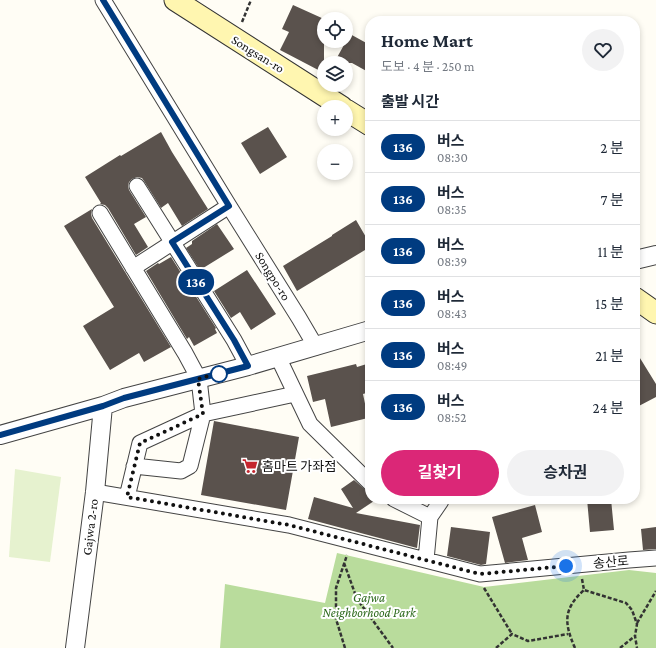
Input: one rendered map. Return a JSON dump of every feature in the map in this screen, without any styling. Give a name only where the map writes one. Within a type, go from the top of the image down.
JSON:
[{"type":"main road","name":"Songsan-ro","points":[[175,0],[331,100]]},
{"type":"main road","points":[[353,114],[365,122]]},
{"type":"main road","points":[[640,302],[656,313]]},
{"type":"street","name":"Songpo-ro","points":[[103,0],[316,347]]},
{"type":"street","points":[[137,186],[234,340],[248,366]]},
{"type":"street","points":[[133,268],[229,206]]},
{"type":"street","points":[[100,213],[185,353],[198,379],[203,414],[190,466],[181,472],[134,466]]},
{"type":"street","points":[[640,259],[656,255]]},
{"type":"street","points":[[0,435],[103,406],[124,398],[248,366],[365,332]]},
{"type":"street","points":[[278,357],[310,424],[365,478]]},
{"type":"street","points":[[127,497],[140,443],[203,414],[295,394]]},
{"type":"street","name":"Gajwa 2-ro","points":[[75,648],[95,492],[103,406]]},
{"type":"street","name":"송산로","points":[[95,492],[289,525],[480,574],[656,558]]},
{"type":"street","points":[[404,504],[430,517]]},
{"type":"street","points":[[426,560],[430,517],[439,504]]},
{"type":"path","points":[[345,648],[336,619],[336,588],[349,549]]},
{"type":"path","points":[[344,562],[357,599],[393,648]]},
{"type":"path","points":[[582,573],[584,590]]},
{"type":"path","points":[[481,581],[512,634],[528,641],[568,634]]},
{"type":"path","points":[[584,590],[626,603],[632,610],[637,624]]},
{"type":"path","points":[[575,648],[568,634],[567,611],[574,598],[584,590]]},
{"type":"path","points":[[637,648],[635,636],[637,624],[656,591]]},
{"type":"path","points":[[496,648],[512,634]]},
{"type":"path","points":[[620,648],[635,636]]},
{"type":"green space","points":[[15,469],[61,477],[50,562],[9,557]]},
{"type":"green space","name":"Gajwa Neighborhood Park","points":[[337,553],[484,587],[629,570],[656,573],[656,648],[220,648],[225,584],[325,603]]},
{"type":"building","points":[[293,5],[317,16],[317,48],[324,48],[324,56],[317,56],[317,69],[280,50],[289,32],[282,29]]},
{"type":"building","points":[[353,36],[365,42],[365,70],[353,64],[353,56],[338,56],[342,48],[353,48]]},
{"type":"building","points":[[268,127],[287,157],[260,174],[241,143]]},
{"type":"building","points":[[161,132],[208,209],[182,226],[168,203],[161,208],[142,178],[137,177],[132,179],[129,182],[129,190],[146,217],[134,224],[148,247],[136,255],[108,208],[105,205],[100,204],[101,203],[85,177]]},
{"type":"building","points":[[92,209],[92,218],[171,347],[144,362],[139,353],[110,370],[83,326],[114,307],[64,226]]},
{"type":"building","points":[[356,220],[365,235],[365,250],[297,291],[283,266]]},
{"type":"building","points":[[217,224],[234,249],[200,270],[186,248],[192,244],[192,241]]},
{"type":"building","points":[[171,257],[216,328],[217,333],[194,346],[189,337],[187,339],[146,271]]},
{"type":"building","points":[[247,270],[276,314],[251,330],[240,312],[231,318],[214,291]]},
{"type":"building","points":[[640,358],[656,384],[656,397],[640,405]]},
{"type":"building","points":[[356,364],[357,367],[365,365],[365,393],[363,394],[365,404],[365,419],[331,427],[325,399],[313,402],[307,376]]},
{"type":"building","name":"홈마트 가좌점","points":[[214,421],[299,437],[286,510],[201,495]]},
{"type":"building","points":[[354,480],[365,489],[365,504],[370,504],[356,513],[420,525],[417,548],[308,519],[314,497],[353,508],[341,489]]},
{"type":"building","points":[[587,504],[611,504],[614,530],[590,532]]},
{"type":"building","points":[[535,505],[542,532],[522,538],[528,560],[505,563],[492,517]]},
{"type":"building","points":[[451,527],[490,532],[486,564],[481,565],[447,556]]},
{"type":"building","points":[[656,527],[656,549],[643,550],[641,529]]},
{"type":"bus line","name":"136","points":[[0,435],[103,406],[124,398],[248,366],[234,340],[172,242],[229,206],[103,0]]},
{"type":"place","name":"홈마트 가좌점","points":[[250,466]]},
{"type":"route","points":[[219,374],[223,372],[198,379],[203,414],[140,443],[127,497],[289,525],[480,574],[566,566]]}]
